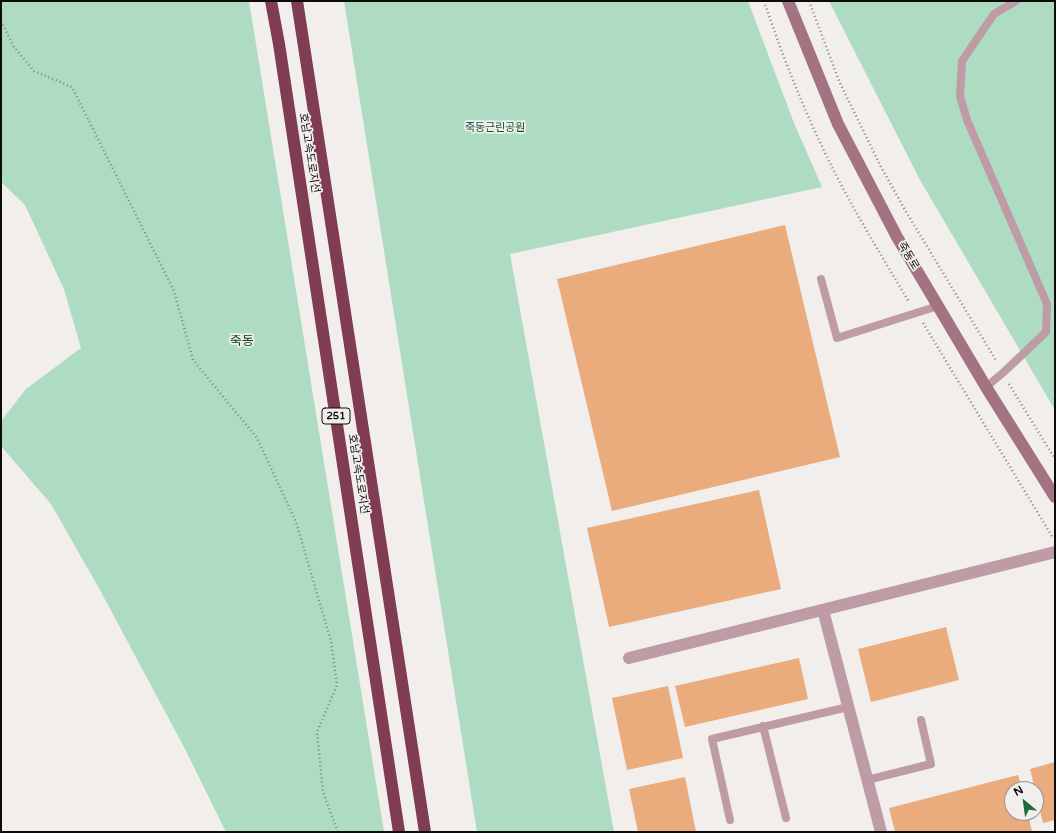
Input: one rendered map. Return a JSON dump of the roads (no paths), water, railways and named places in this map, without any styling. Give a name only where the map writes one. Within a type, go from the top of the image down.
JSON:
[{"type":"highway","name":"호남고속도로지선","points":[[271,1],[279,44],[399,832]]},
{"type":"highway","name":"호남고속도로지선","points":[[297,1],[425,832]]},
{"type":"street","name":"죽동로","points":[[788,1],[838,124],[897,237],[986,387],[1055,497]]},
{"type":"street","points":[[629,658],[1055,552]]},
{"type":"street","points":[[823,610],[881,832]]},
{"type":"lane","points":[[986,387],[1046,332],[1047,304],[967,120],[960,96],[962,61],[994,14],[1016,1]]},
{"type":"lane","points":[[821,279],[837,338],[938,306]]},
{"type":"lane","points":[[730,820],[712,738],[848,707]]},
{"type":"lane","points":[[867,780],[932,764],[921,720]]},
{"type":"lane","points":[[763,726],[786,818]]},
{"type":"district","name":"죽동","points":[[242,342]]},
{"type":"park label","name":"죽동근린공원","points":[[495,128]]}]
